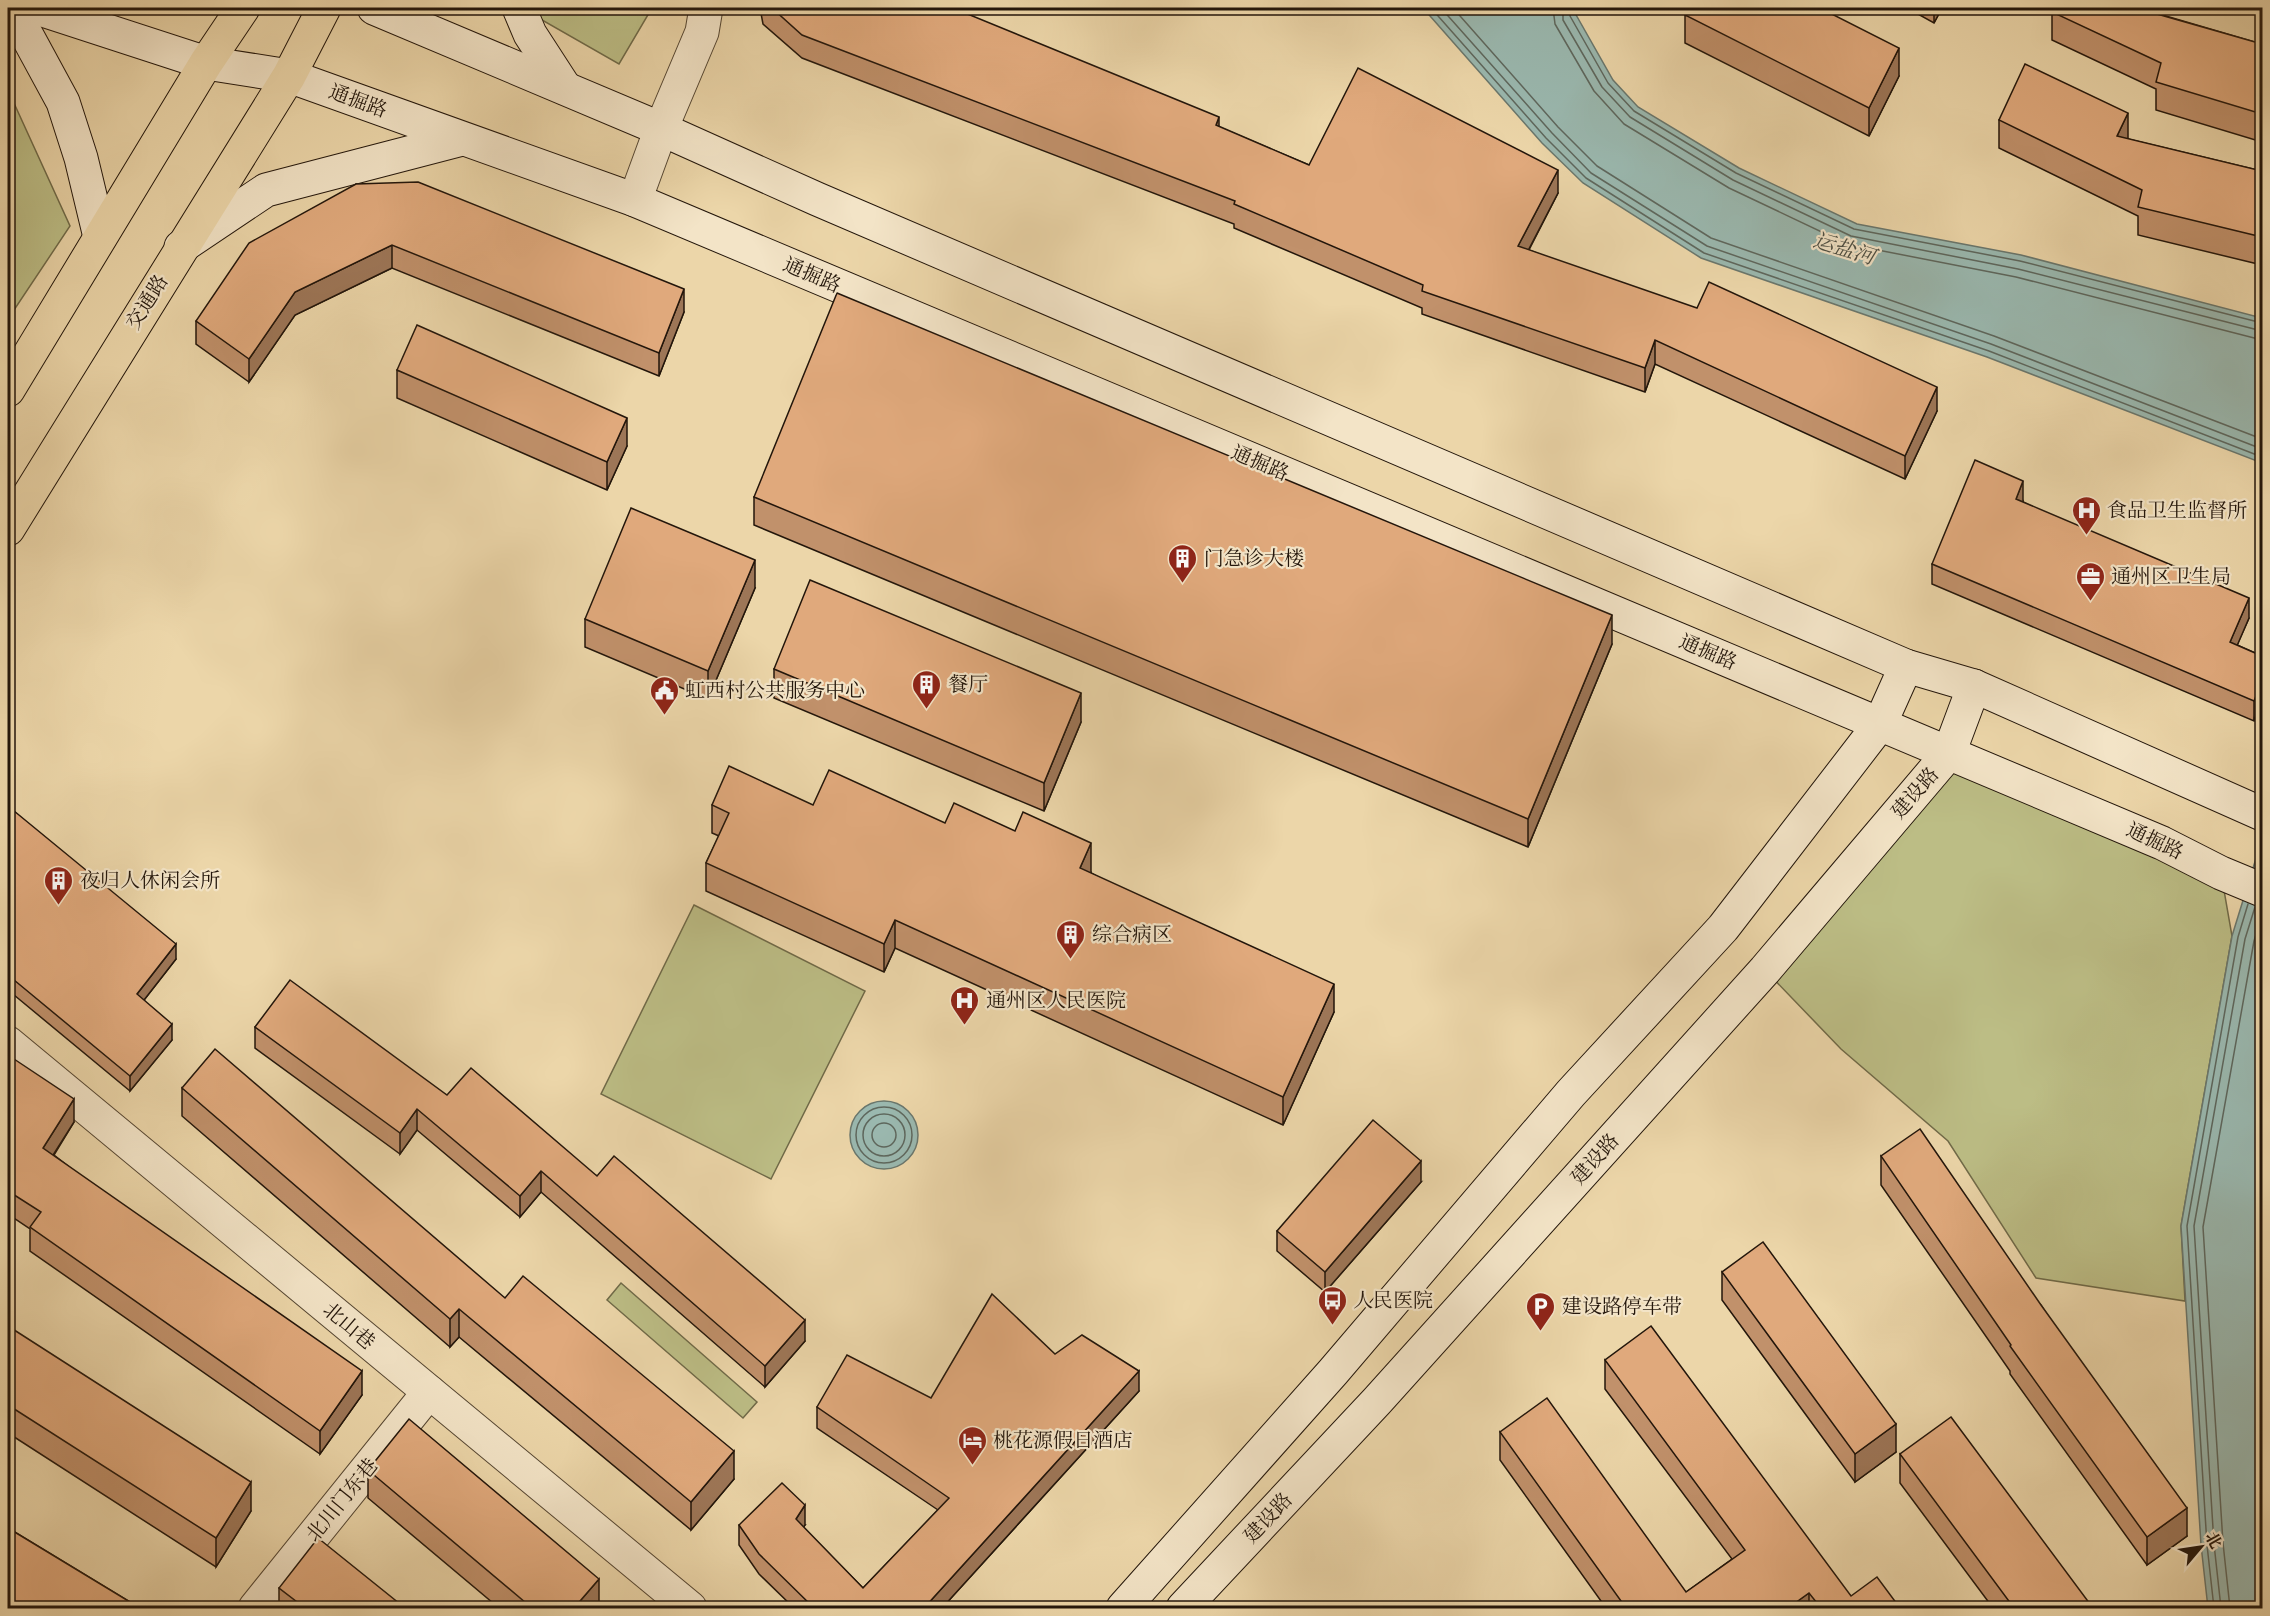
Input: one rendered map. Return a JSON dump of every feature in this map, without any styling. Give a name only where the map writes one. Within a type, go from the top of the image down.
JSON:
[{"type":"main road","points":[[12,8],[63,102],[81,158],[100,237]]},
{"type":"main road","points":[[36,8],[206,63]]},
{"type":"main road","points":[[8,390],[206,63],[243,8]]},
{"type":"main road","name":"交通路","points":[[8,529],[289,76],[324,8]]},
{"type":"main road","points":[[374,8],[661,129],[828,204],[1906,666],[1974,686],[2256,810]]},
{"type":"main road","points":[[519,8],[530,34],[565,88]]},
{"type":"main road","points":[[635,200],[661,129],[702,32],[706,8]]},
{"type":"main road","name":"通掘路","points":[[206,63],[289,76],[635,200],[2162,843],[2221,873],[2262,890]]},
{"type":"main road","points":[[182,247],[266,190],[462,139]]},
{"type":"main road","points":[[1123,1608],[1333,1372],[1571,1093],[1723,928],[1880,724],[1906,666]]},
{"type":"main road","name":"建设路","points":[[1183,1608],[1377,1401],[1766,970],[1949,753],[1974,686]]},
{"type":"main road","name":"北山巷","points":[[8,1043],[690,1608]]},
{"type":"main road","name":"北川门东巷","points":[[255,1608],[429,1392]]},
{"type":"green space","points":[[521,8],[652,8],[619,64]]},
{"type":"green space","points":[[8,90],[70,226],[8,319]]},
{"type":"green space","points":[[1949,753],[2221,873],[2232,936],[2181,1226],[2185,1301],[2036,1278],[1948,1141],[1841,1049],[1765,970]]},
{"type":"green space","points":[[694,905],[865,991],[771,1179],[601,1094]]},
{"type":"green space","points":[[621,1283],[757,1402],[743,1418],[607,1300]]},
{"type":"water","name":"运盐河","points":[[1423,8],[1577,8],[1575,13],[1613,80],[1638,107],[1739,168],[1857,224],[2021,255],[2262,318],[2262,463],[1987,357],[1701,258],[1583,183],[1542,143]]},
{"type":"water","points":[[2262,839],[2262,1608],[2208,1608],[2201,1545],[2181,1226],[2232,936]]},
{"type":"water","points":[[877,1101],[891,1101],[903,1106],[913,1116],[918,1135],[913,1154],[903,1164],[891,1169],[877,1169],[865,1164],[855,1154],[850,1142],[850,1128],[855,1116],[865,1106]]},
{"type":"building","points":[[772,8],[953,8],[1219,117],[1216,125],[1309,165],[1358,68],[1558,170],[1518,246],[1697,308],[1709,282],[1937,387],[1905,456],[1655,340],[1645,368],[1422,291],[1423,285],[1234,204],[1235,201],[802,35]]},
{"type":"building","points":[[1689,8],[1820,8],[1899,48],[1869,108],[1685,15]]},
{"type":"building","points":[[2054,8],[2152,8],[2150,12],[2262,44],[2262,114],[2156,82],[2161,63],[2052,12]]},
{"type":"building","points":[[2025,64],[2128,113],[2117,136],[2262,171],[2262,237],[2138,207],[2142,190],[1999,120]]},
{"type":"building","points":[[418,182],[684,289],[659,353],[392,245],[295,292],[249,359],[196,321],[249,243],[356,184]]},
{"type":"building","name":"门急诊大楼","points":[[837,293],[1612,615],[1528,819],[754,497]]},
{"type":"building","points":[[417,325],[627,418],[607,462],[397,370]]},
{"type":"building","name":"通州区卫生局","points":[[1975,460],[2023,481],[2016,499],[2249,598],[2230,642],[2262,656],[2262,681],[2254,701],[1932,564]]},
{"type":"building","points":[[631,508],[755,560],[708,671],[585,619]]},
{"type":"building","name":"餐厅","points":[[810,580],[1081,693],[1044,783],[774,669]]},
{"type":"building","name":"综合病区","points":[[729,766],[813,805],[829,770],[945,823],[954,803],[1015,831],[1023,812],[1091,843],[1080,868],[1334,984],[1283,1097],[895,920],[884,944],[706,863],[729,813],[712,805]]},
{"type":"building","name":"夜归人休闲会所","points":[[8,806],[176,944],[137,994],[172,1024],[130,1076],[8,975]]},
{"type":"building","points":[[290,980],[447,1095],[471,1068],[597,1176],[614,1156],[805,1320],[765,1366],[541,1171],[520,1196],[417,1109],[400,1133],[255,1027]]},
{"type":"building","points":[[215,1049],[505,1298],[523,1276],[734,1451],[691,1502],[459,1309],[450,1319],[182,1088]]},
{"type":"building","points":[[8,1055],[74,1099],[43,1148],[362,1371],[320,1431],[30,1227],[41,1212],[8,1191]]},
{"type":"building","points":[[1373,1120],[1421,1161],[1325,1272],[1277,1231]]},
{"type":"building","points":[[1920,1129],[2041,1305],[2187,1508],[2147,1537],[2010,1346],[1881,1156]]},
{"type":"building","points":[[1763,1242],[1896,1424],[1855,1454],[1722,1272]]},
{"type":"building","name":"桃花源假日酒店","points":[[992,1294],[1055,1354],[1082,1335],[1139,1371],[924,1608],[814,1608],[759,1554],[739,1525],[782,1483],[805,1505],[796,1519],[863,1588],[949,1498],[817,1407],[847,1355],[931,1398]]},
{"type":"building","points":[[8,1326],[251,1482],[216,1538],[8,1405]]},
{"type":"building","points":[[1651,1326],[1851,1596],[1877,1577],[1900,1608],[1821,1608],[1809,1593],[1788,1608],[1626,1608],[1500,1432],[1547,1398],[1686,1592],[1745,1550],[1605,1360]]},
{"type":"building","points":[[1951,1417],[2093,1608],[2014,1608],[1900,1454]]},
{"type":"building","points":[[409,1419],[599,1579],[574,1608],[532,1608],[368,1470]]},
{"type":"building","points":[[8,1528],[140,1608],[26,1608],[8,1597]]},
{"type":"building","points":[[318,1538],[405,1608],[305,1608],[279,1588]]},
{"type":"place","name":"食品卫生监督所","points":[[2086,536]]},
{"type":"place","name":"门急诊大楼","points":[[1183,584]]},
{"type":"place","name":"通州区卫生局","points":[[2090,602]]},
{"type":"place","name":"餐厅","points":[[927,710]]},
{"type":"place","name":"虹西村公共服务中心","points":[[664,716]]},
{"type":"place","name":"夜归人休闲会所","points":[[59,906]]},
{"type":"place","name":"综合病区","points":[[1071,960]]},
{"type":"place","name":"通州区人民医院","points":[[965,1026]]},
{"type":"place","name":"人民医院","points":[[1332,1326]]},
{"type":"place","name":"建设路停车带","points":[[1541,1332]]},
{"type":"place","name":"桃花源假日酒店","points":[[972,1466]]}]
